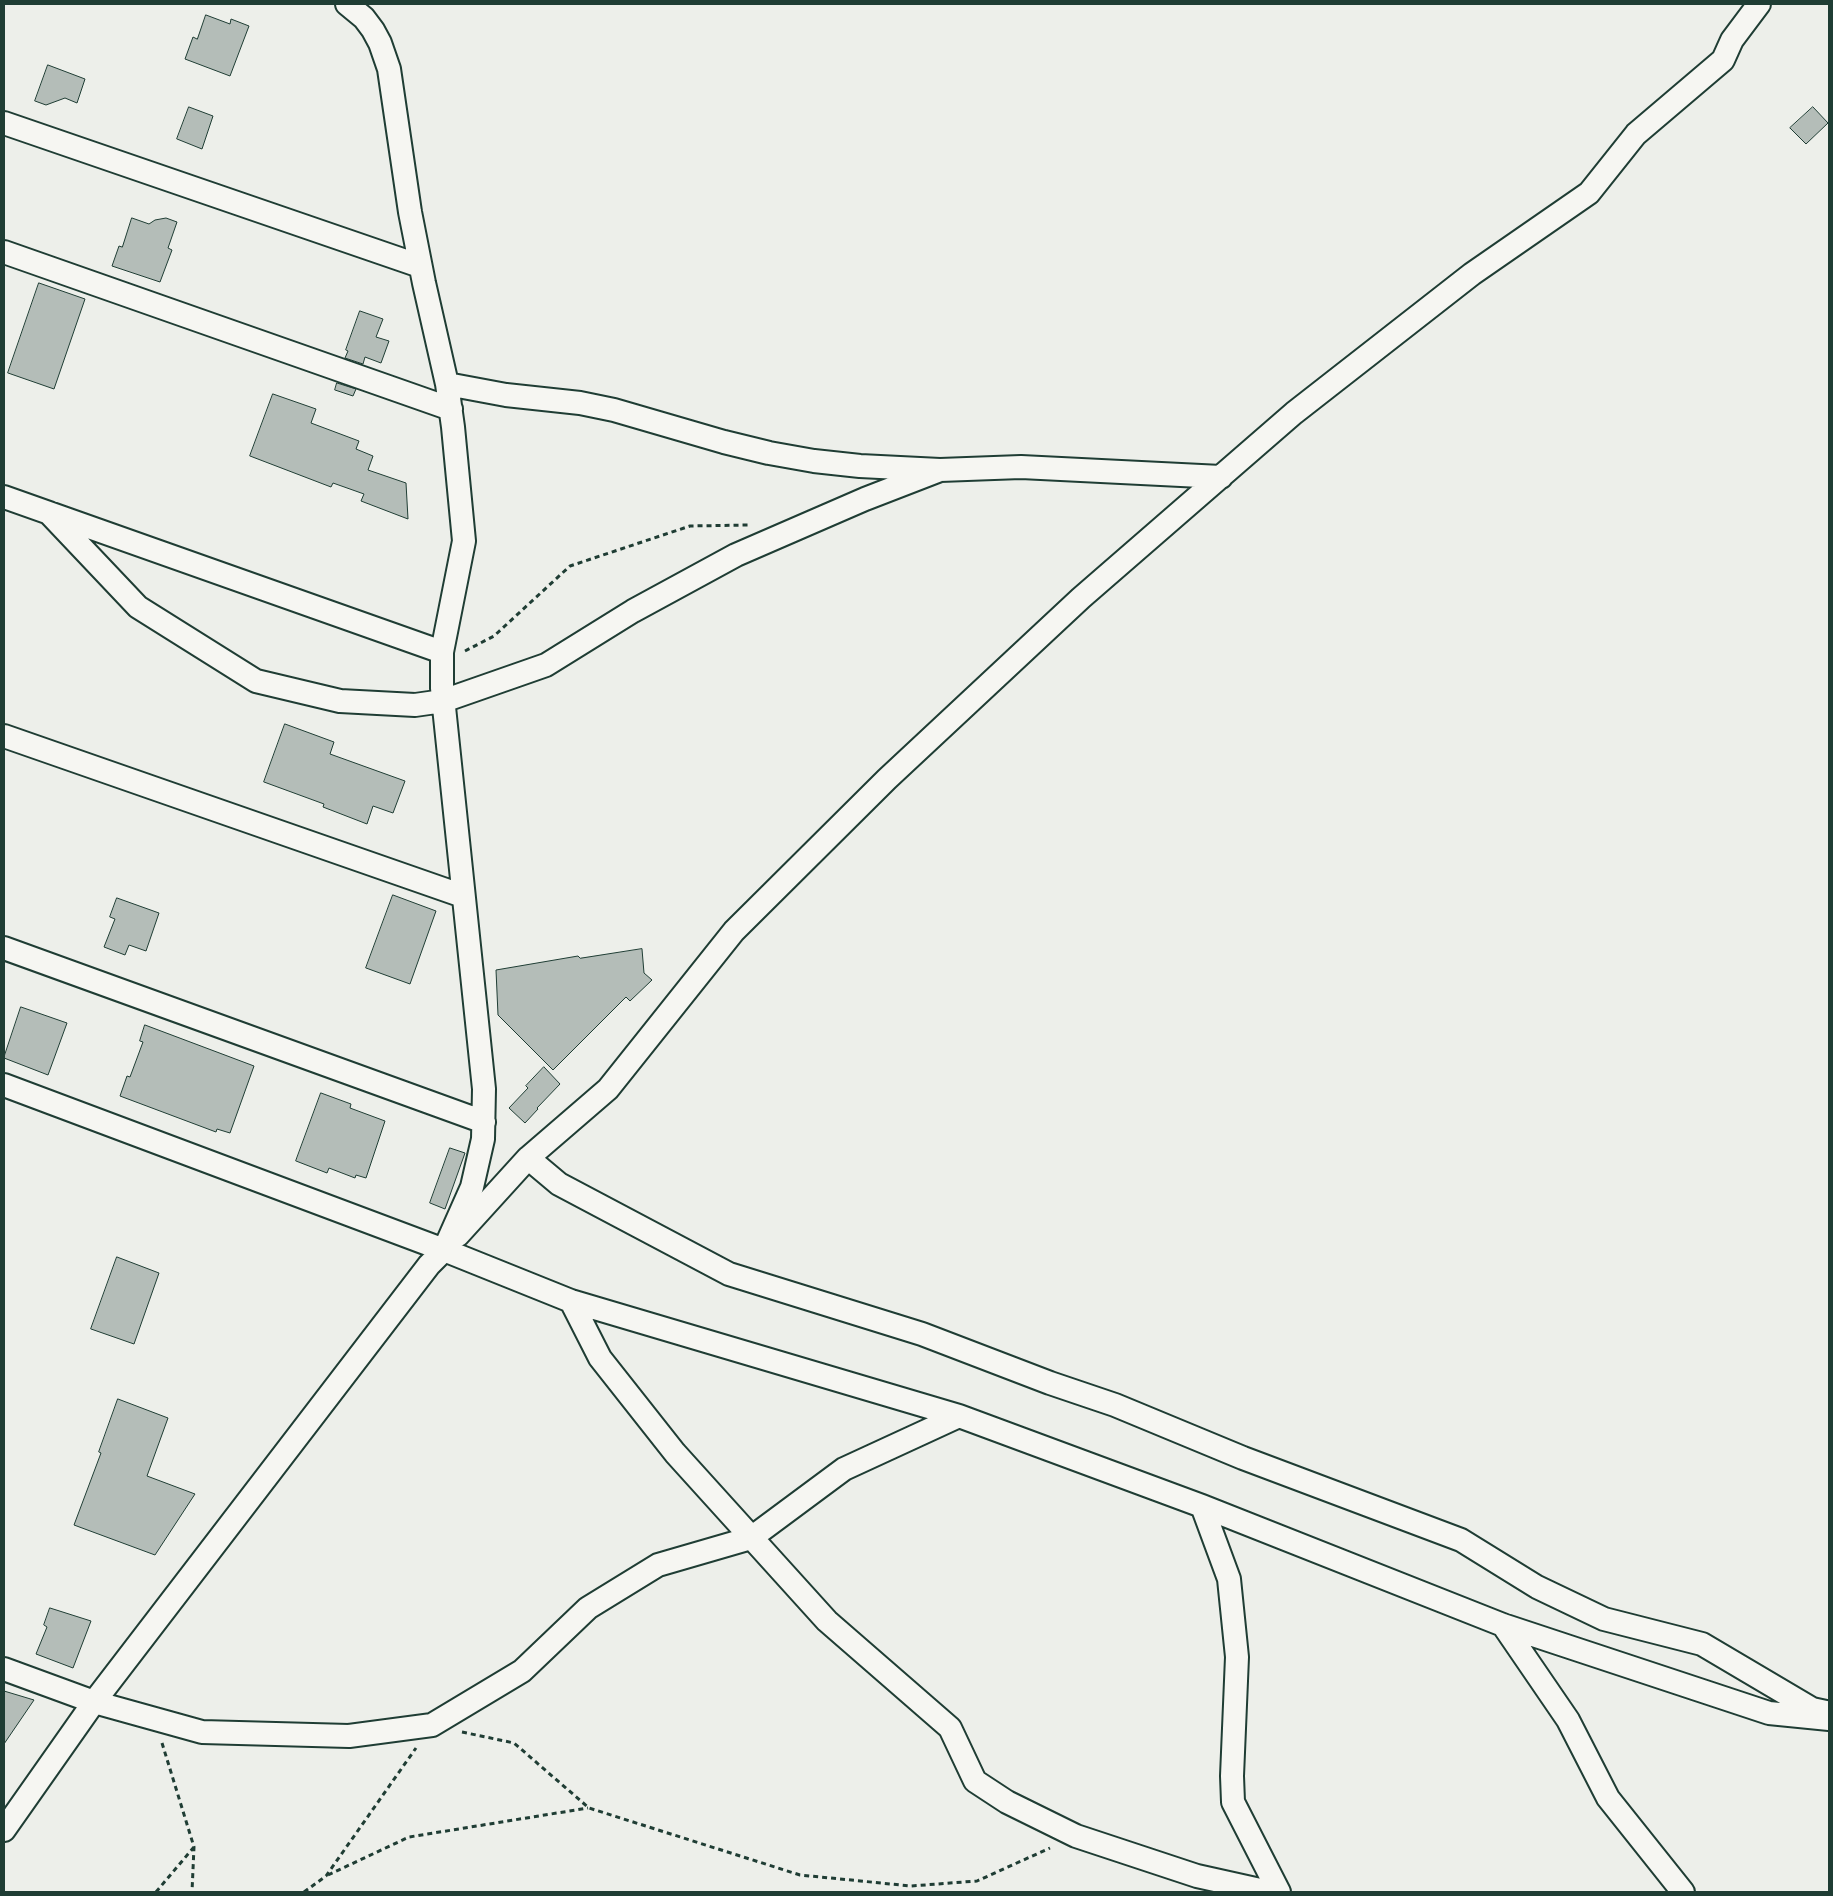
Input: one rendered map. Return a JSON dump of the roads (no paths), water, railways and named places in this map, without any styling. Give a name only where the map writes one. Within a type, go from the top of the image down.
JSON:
[{"type":"street","points":[[347,4],[364,18],[373,30],[386,55],[420,266],[447,384],[460,485],[464,541],[442,657],[443,701],[484,1089],[484,1122],[478,1163],[472,1187],[444,1250]]},
{"type":"street","points":[[4,1830],[94,1702],[429,1265],[528,1158],[608,1089],[734,931],[887,779],[1081,598],[1294,413],[1472,274],[1590,193],[1636,134],[1723,60],[1732,40],[1759,4]]},
{"type":"street","points":[[4,123],[420,266]]},
{"type":"street","points":[[4,252],[451,410]]},
{"type":"street","points":[[447,384],[506,395],[544,398],[597,407],[647,419],[724,442],[814,461],[868,467],[940,470],[1021,467],[1221,477]]},
{"type":"street","points":[[50,514],[138,607],[256,681],[340,702],[414,705],[443,701],[546,665],[633,611],[736,555],[940,470]]},
{"type":"street","points":[[4,497],[442,657]]},
{"type":"street","points":[[4,736],[463,896]]},
{"type":"street","points":[[4,948],[484,1122]]},
{"type":"street","points":[[4,1085],[444,1250],[571,1300],[959,1416],[1202,1506],[1503,1624],[1769,1713],[1829,1719]]},
{"type":"street","points":[[528,1158],[560,1184],[729,1274],[922,1334],[1050,1383],[1115,1405],[1243,1458],[1461,1540],[1537,1588],[1604,1619],[1702,1644],[1812,1710],[1829,1713]]},
{"type":"street","points":[[571,1300],[600,1358],[675,1453],[827,1621],[950,1728],[975,1781],[1007,1802],[1076,1836],[1197,1876],[1269,1892]]},
{"type":"street","points":[[4,1670],[94,1702],[202,1732],[349,1736],[432,1725],[522,1671],[588,1608],[658,1565],[751,1538],[844,1469],[959,1416]]},
{"type":"street","points":[[1202,1506],[1229,1579],[1237,1657],[1232,1776],[1233,1802],[1279,1892]]},
{"type":"street","points":[[1503,1624],[1568,1720],[1608,1798],[1683,1892]]}]
